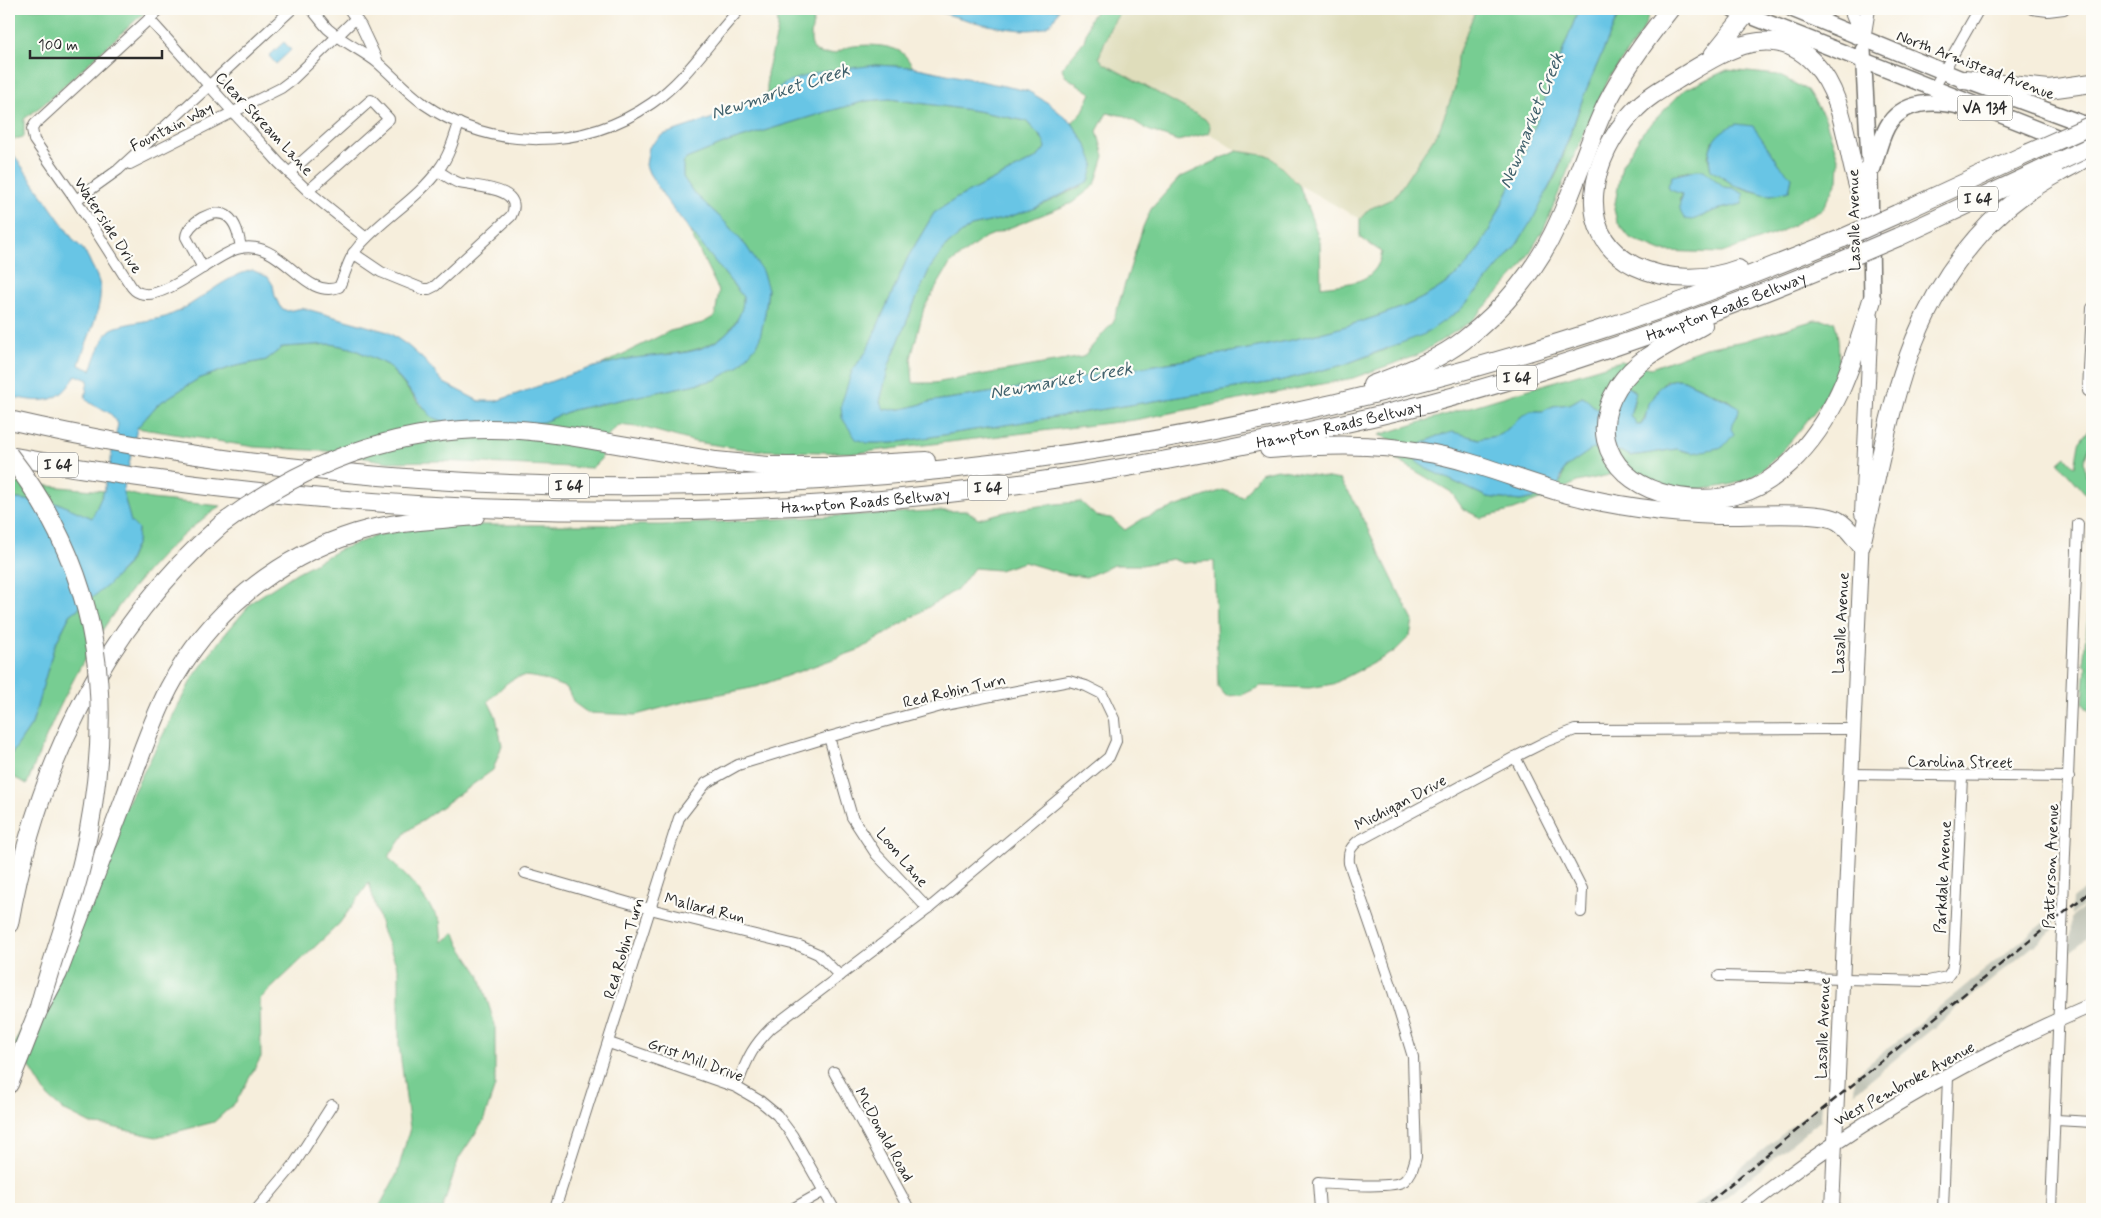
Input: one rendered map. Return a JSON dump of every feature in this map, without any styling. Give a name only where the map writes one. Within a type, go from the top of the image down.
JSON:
[{"type":"highway","points":[[1651,33],[1656,9]]},
{"type":"highway","points":[[1292,414],[1394,377],[1422,364],[1463,341],[1492,316],[1532,269],[1558,224],[1608,102],[1651,33],[1670,9]]},
{"type":"highway","points":[[1709,59],[1739,11]]},
{"type":"highway","points":[[1842,232],[1729,273],[1695,277],[1660,274],[1642,269],[1616,252],[1607,242],[1599,228],[1594,212],[1594,195],[1598,170],[1610,142],[1633,111],[1648,98],[1709,59],[1735,46],[1760,42],[1785,45],[1798,50],[1814,62],[1828,80],[1838,108],[1872,237]]},
{"type":"highway","points":[[1964,80],[2049,89],[2092,83]]},
{"type":"highway","name":"Hampton Roads Beltway","points":[[996,464],[1114,449],[1292,414],[1424,382],[1601,330],[1739,280],[1842,232],[1896,209],[1951,189],[2092,126]]},
{"type":"highway","name":"Hampton Roads Beltway","points":[[540,510],[747,508],[846,503],[1046,481],[1178,458],[1325,428],[1469,392],[1632,341],[1750,298],[1898,237],[2064,164],[2092,146]]},
{"type":"highway","points":[[1861,545],[1891,410],[1904,365],[1930,304],[1952,267],[1976,237],[2004,210],[2064,164],[2083,161],[2092,152]]},
{"type":"highway","points":[[1750,298],[1690,333],[1672,341],[1641,362],[1618,386],[1611,399],[1604,433],[1614,460],[1626,474],[1637,482],[1669,495],[1694,499],[1738,494],[1758,487],[1773,477],[1790,463],[1815,435],[1835,404],[1851,368],[1872,300]]},
{"type":"highway","name":"I 64","points":[[9,420],[144,446],[248,462],[324,471],[540,485],[679,486],[729,484],[890,475],[996,464]]},
{"type":"highway","points":[[9,924],[22,859],[38,804],[54,759],[80,704],[114,649],[149,600],[188,556],[221,526],[260,497],[308,470],[351,452],[395,440],[447,431],[490,429],[540,432],[716,461],[768,466],[835,466],[922,460],[996,464]]},
{"type":"highway","points":[[1178,458],[1305,446],[1380,446],[1452,457],[1566,494],[1622,506],[1668,513],[1722,516],[1818,516],[1836,520],[1845,526],[1861,545]]},
{"type":"highway","points":[[9,455],[40,501],[71,562],[86,606],[92,632],[100,689],[100,753],[91,816],[74,892],[49,968],[38,1011]]},
{"type":"highway","name":"I 64","points":[[9,455],[178,484],[396,503],[540,510]]},
{"type":"highway","points":[[9,1084],[38,1011],[58,973],[159,711],[185,661],[215,622],[238,600],[291,561],[347,536],[409,521],[540,510]]},
{"type":"main road","points":[[1794,10],[1821,11],[1828,9]]},
{"type":"main road","name":"Lasalle Avenue","points":[[1852,9],[1863,39]]},
{"type":"main road","name":"Lasalle Avenue","points":[[1832,1209],[1872,300],[1870,177],[1863,39],[1868,9]]},
{"type":"main road","name":"North Armistead Avenue","points":[[1794,10],[1964,80],[2092,126]]},
{"type":"main road","name":"VA 134","points":[[1739,11],[2092,152]]},
{"type":"main road","points":[[1870,177],[1886,129],[1899,114],[1912,106],[1932,102],[1943,103],[2002,115]]},
{"type":"main road","name":"West Pembroke Avenue","points":[[1745,1209],[1836,1142],[1895,1105],[2060,1019],[2092,1006]]},
{"type":"street","name":"Waterside Drive","points":[[160,9],[35,124],[32,129],[34,140],[76,200],[129,283],[139,293],[156,292],[181,282],[227,253],[241,248]]},
{"type":"street","name":"Fountain Way","points":[[76,200],[118,170],[292,9]]},
{"type":"street","points":[[311,9],[328,29],[378,64],[414,97],[459,123],[508,138],[539,140],[573,136],[610,125],[640,111],[662,95],[689,70],[717,33],[740,9]]},
{"type":"street","points":[[349,9],[356,18],[378,64]]},
{"type":"street","points":[[1934,88],[1979,9]]},
{"type":"street","points":[[2032,9],[2064,9]]},
{"type":"street","name":"Fountain Way","points":[[118,170],[281,88],[293,79],[356,18]]},
{"type":"street","name":"Clear Stream Lane","points":[[149,19],[289,173],[366,238]]},
{"type":"street","points":[[289,173],[371,100],[389,119],[308,191]]},
{"type":"street","points":[[204,268],[187,242],[186,232],[193,224],[211,214],[222,214],[231,219],[238,233],[241,248],[253,248],[274,254],[314,286],[322,290],[331,290],[338,287],[353,253],[366,238],[422,188],[438,171],[449,151],[459,123]]},
{"type":"street","points":[[353,253],[381,272],[423,289],[430,289],[511,216],[514,209],[513,202],[506,193],[458,182],[438,171]]},
{"type":"street","points":[[2090,391],[2092,308]]},
{"type":"street","name":"Patterson Avenue","points":[[2051,1209],[2060,1019],[2078,524]]},
{"type":"street","name":"Red Robin Turn","points":[[555,1209],[609,1043],[678,818],[706,783],[738,765],[829,737],[945,705],[1069,681],[1086,686],[1102,694],[1114,720],[1116,741],[1109,757],[928,909],[771,1028],[756,1043],[736,1087]]},
{"type":"street","name":"Michigan Drive","points":[[1320,1209],[1318,1183],[1387,1185],[1402,1182],[1412,1172],[1416,1157],[1412,1057],[1393,991],[1349,863],[1348,855],[1351,847],[1358,841],[1547,740],[1575,730],[1852,729]]},
{"type":"street","name":"Loon Lane","points":[[829,737],[852,817],[876,854],[928,909]]},
{"type":"street","points":[[1515,757],[1582,889],[1581,912]]},
{"type":"street","name":"Carolina Street","points":[[1850,774],[2069,777]]},
{"type":"street","name":"Parkdale Avenue","points":[[1842,979],[1928,981],[1947,977],[1952,970],[1962,776]]},
{"type":"street","name":"Mallard Run","points":[[525,874],[650,909],[800,946],[818,954],[840,976]]},
{"type":"street","points":[[1719,976],[1842,979]]},
{"type":"street","name":"Grist Mill Drive","points":[[609,1043],[736,1087],[760,1101],[777,1115],[792,1135],[834,1209]]},
{"type":"street","name":"McDonald Road","points":[[834,1072],[909,1209]]},
{"type":"street","points":[[1943,1209],[1948,1077]]},
{"type":"street","points":[[257,1209],[293,1166],[332,1105]]},
{"type":"street","points":[[2056,1120],[2092,1122]]},
{"type":"street","points":[[792,1209],[824,1191]]},
{"type":"shaded area","points":[[1122,9],[1476,9],[1457,56],[1455,88],[1439,130],[1394,198],[1369,209],[1360,219],[1299,185],[1270,156],[1237,151],[1209,133],[1210,126],[1103,63],[1099,57],[1110,28]]},
{"type":"shaded area","points":[[2092,883],[2092,899],[2071,916],[2072,899]]},
{"type":"shaded area","points":[[2092,901],[2092,934],[2070,952],[2071,918]]},
{"type":"shaded area","points":[[2054,914],[2053,930],[1854,1093],[1855,1075]]},
{"type":"shaded area","points":[[1822,1102],[1821,1120],[1711,1209],[1690,1209]]},
{"type":"green space","points":[[9,9],[148,9],[45,103],[24,119],[24,137],[9,140]]},
{"type":"green space","points":[[777,9],[817,9],[811,38],[812,45],[820,54],[832,54],[854,46],[882,46],[901,52],[913,67],[875,65],[777,88],[767,95],[767,73],[778,29]]},
{"type":"green space","points":[[1097,9],[1122,9],[1110,28],[1099,57],[1103,63],[1205,119],[1210,126],[1209,133],[1178,141],[1148,130],[1126,116],[1107,113],[1097,131],[1104,156],[1095,185],[1072,203],[984,238],[950,264],[924,308],[911,358],[913,383],[934,383],[1083,357],[1113,322],[1143,227],[1151,209],[1179,178],[1237,151],[1270,156],[1299,185],[1320,241],[1321,287],[1351,283],[1367,277],[1379,263],[1382,252],[1360,238],[1360,219],[1369,209],[1394,198],[1439,130],[1455,88],[1457,56],[1476,9],[1579,9],[1523,156],[1487,234],[1462,270],[1426,296],[1405,306],[1365,320],[1302,338],[1016,389],[933,401],[897,410],[884,409],[880,402],[889,365],[930,268],[947,245],[971,226],[1033,209],[1080,187],[1087,146],[1072,123],[1083,111],[1091,93],[1065,76],[1062,68],[1084,41],[1090,19]]},
{"type":"green space","points":[[1621,9],[1647,9],[1648,17],[1642,32],[1610,76],[1544,229],[1520,269],[1472,321],[1418,355],[1353,378],[1134,420],[857,453],[749,450],[696,442],[645,428],[619,425],[609,434],[601,459],[592,468],[440,461],[388,462],[326,451],[254,447],[137,428],[158,404],[198,379],[232,367],[266,360],[283,347],[331,344],[351,348],[388,365],[421,406],[523,424],[543,422],[572,410],[715,380],[739,366],[758,342],[765,314],[768,289],[747,247],[724,221],[693,192],[683,177],[683,163],[686,159],[728,142],[866,101],[890,99],[977,111],[1026,121],[1046,143],[1046,147],[1037,158],[957,198],[934,213],[908,257],[866,352],[852,371],[867,443],[893,443],[1279,381],[1343,365],[1395,346],[1460,310],[1517,244],[1558,171],[1584,95]]},
{"type":"green space","points":[[1727,70],[1778,75],[1807,90],[1825,118],[1839,161],[1838,181],[1822,209],[1780,232],[1722,253],[1661,251],[1630,238],[1617,222],[1614,209],[1622,165],[1643,132],[1684,90]],"holes":[[[1753,127],[1780,165],[1792,177],[1789,191],[1771,195],[1751,191],[1734,185],[1711,170],[1708,157],[1712,142]],[[1697,170],[1714,179],[1723,188],[1733,188],[1742,204],[1716,210],[1705,215],[1679,201],[1682,194],[1679,173]]]},
{"type":"green space","points":[[687,226],[743,297],[742,308],[738,318],[724,335],[704,347],[680,353],[601,365],[670,331],[703,323],[715,316],[719,291]]},
{"type":"green space","points":[[1815,320],[1834,321],[1838,337],[1838,366],[1834,384],[1827,397],[1775,459],[1747,479],[1727,485],[1703,489],[1668,488],[1655,485],[1632,470],[1577,482],[1547,497],[1514,510],[1481,518],[1463,509],[1451,492],[1397,460],[1392,440],[1379,435],[1621,361],[1651,368],[1705,348],[1744,341]],"holes":[[[1684,380],[1732,402],[1738,416],[1733,420],[1723,447],[1687,452],[1677,449],[1631,456],[1620,451],[1592,449],[1564,469],[1562,480],[1539,497],[1520,501],[1487,497],[1427,469],[1429,440],[1437,436],[1479,439],[1496,436],[1503,433],[1523,415],[1531,411],[1543,411],[1553,406],[1570,404],[1582,397],[1597,409],[1624,385],[1634,390],[1635,400],[1630,415],[1637,425],[1641,425],[1656,392],[1665,381]]]},
{"type":"green space","points":[[2092,425],[2092,439],[2084,461],[2086,476],[2092,488],[2092,501],[2059,463],[2066,457],[2075,467],[2079,443]]},
{"type":"green space","points":[[1277,469],[1340,480],[1353,499],[1413,621],[1410,636],[1394,652],[1333,684],[1309,688],[1261,686],[1242,695],[1226,696],[1218,687],[1214,561],[1183,563],[1172,559],[1142,565],[1114,565],[1086,577],[1065,574],[1024,562],[999,570],[974,568],[959,588],[861,649],[756,687],[695,699],[636,715],[588,713],[574,703],[567,688],[533,677],[519,677],[503,686],[488,701],[496,717],[502,745],[493,770],[406,832],[388,857],[417,888],[440,921],[442,942],[455,933],[459,944],[479,974],[495,1025],[495,1086],[483,1122],[459,1158],[442,1209],[378,1209],[397,1174],[410,1128],[399,1045],[399,971],[383,932],[369,883],[339,924],[260,999],[261,1057],[236,1102],[214,1122],[156,1137],[108,1126],[93,1125],[63,1110],[48,1097],[15,1043],[115,827],[192,679],[221,639],[253,601],[296,573],[339,550],[378,535],[414,529],[468,525],[662,525],[930,511],[968,511],[978,519],[1029,507],[1081,502],[1096,516],[1111,518],[1125,530],[1144,518],[1223,490],[1243,497],[1260,473]]},
{"type":"green space","points":[[9,482],[104,491],[92,519],[60,504],[9,498]]},
{"type":"green space","points":[[123,492],[151,499],[221,506],[186,532],[156,562],[128,594],[103,629],[61,705],[27,784],[15,778],[9,769],[9,758],[32,724],[54,647],[70,615],[127,566],[137,542],[138,529],[131,523]]},
{"type":"green space","points":[[2092,576],[2092,711],[2089,711],[2083,704],[2086,666],[2083,665]]},
{"type":"water","points":[[932,9],[1059,9],[1049,24],[1042,28],[1027,30],[985,24]]},
{"type":"water","name":"Newmarket Creek","points":[[1579,9],[1621,9],[1584,95],[1557,171],[1534,217],[1517,244],[1460,310],[1425,334],[1343,365],[1279,381],[893,443],[867,443],[856,439],[842,418],[841,405],[852,371],[866,352],[908,257],[934,213],[957,198],[1037,158],[1046,147],[1042,138],[1026,121],[977,111],[890,99],[866,101],[728,142],[686,159],[683,163],[683,177],[693,192],[724,221],[747,247],[762,271],[768,289],[759,342],[739,366],[715,380],[572,410],[543,422],[456,426],[432,417],[388,365],[351,348],[331,344],[283,347],[266,360],[232,367],[198,379],[158,404],[137,428],[123,492],[131,522],[138,529],[137,542],[127,565],[107,586],[70,615],[54,647],[32,724],[9,758],[9,498],[60,504],[92,518],[104,491],[118,424],[110,414],[93,405],[85,398],[88,380],[76,375],[63,392],[48,400],[39,401],[9,396],[9,148],[88,258],[100,286],[99,305],[79,365],[91,370],[104,339],[113,328],[168,316],[190,305],[230,279],[252,270],[268,277],[273,285],[280,307],[287,311],[303,308],[388,332],[424,360],[444,383],[479,401],[496,401],[602,365],[633,358],[684,353],[699,349],[721,338],[737,320],[743,305],[743,297],[667,201],[649,173],[646,165],[649,147],[662,135],[719,116],[767,95],[789,81],[820,72],[875,65],[913,67],[1028,91],[1048,103],[1072,123],[1087,146],[1094,164],[1089,181],[1033,209],[971,226],[947,245],[930,268],[889,365],[880,402],[884,409],[897,410],[933,401],[1016,389],[1302,338],[1334,330],[1395,310],[1435,290],[1454,277],[1469,262],[1491,226],[1523,156]]},
{"type":"water","points":[[284,42],[291,50],[276,64],[269,56]]},
{"type":"water","points":[[1736,124],[1753,126],[1780,165],[1792,177],[1789,191],[1771,195],[1763,194],[1734,185],[1711,170],[1709,154],[1713,141],[1722,131]]},
{"type":"water","points":[[1704,170],[1723,187],[1733,188],[1744,194],[1742,204],[1716,210],[1693,220],[1685,219],[1680,207],[1682,194],[1670,190],[1668,186],[1672,176]]},
{"type":"water","points":[[1677,379],[1684,380],[1738,406],[1739,412],[1731,429],[1734,434],[1723,447],[1693,453],[1677,449],[1631,456],[1620,451],[1592,449],[1564,469],[1559,484],[1539,497],[1520,501],[1487,497],[1427,469],[1417,462],[1415,457],[1417,446],[1437,436],[1453,432],[1479,439],[1496,436],[1503,433],[1523,415],[1531,411],[1543,411],[1553,406],[1570,404],[1582,397],[1597,409],[1600,408],[1604,396],[1623,385],[1636,392],[1630,415],[1637,425],[1641,425],[1645,419],[1648,403],[1653,399],[1661,386],[1664,383]]},
{"type":"railway","points":[[1700,1209],[2092,890]]}]
